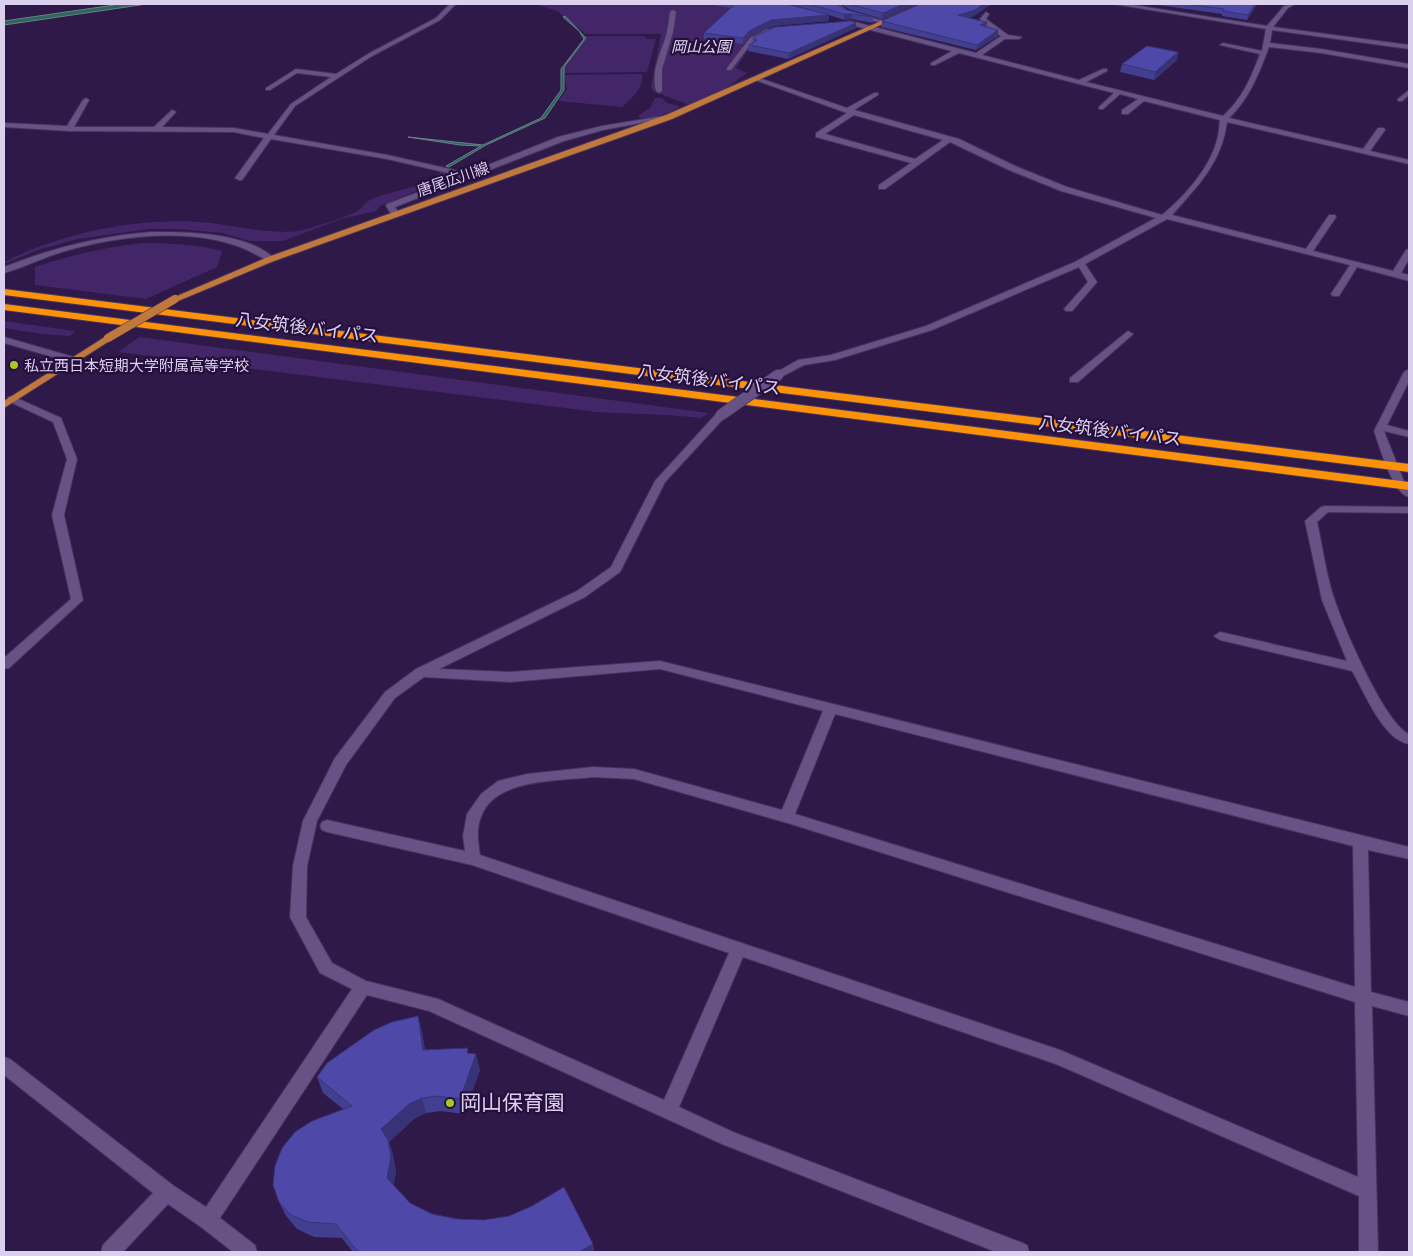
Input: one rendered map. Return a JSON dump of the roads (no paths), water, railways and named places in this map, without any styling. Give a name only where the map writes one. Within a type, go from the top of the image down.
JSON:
[{"type":"highway","name":"八女筑後バイパス","points":[[4,292],[1409,468]]},
{"type":"highway","name":"八女筑後バイパス","points":[[4,307],[1406,488]]},
{"type":"main road","name":"唐尾広川線","points":[[8,402],[108,338],[175,299],[271,259],[670,117],[924,4]]},
{"type":"street","points":[[239,178],[267,137],[278,125],[285,112],[293,105],[394,41],[438,19],[453,4]]},
{"type":"street","points":[[836,4],[846,12],[882,22]]},
{"type":"street","points":[[1117,4],[1135,5],[1269,28],[1409,46]]},
{"type":"street","points":[[1020,1252],[737,1142],[432,1004],[362,988],[326,968],[298,917],[300,866],[310,821],[340,762],[390,695],[421,672],[582,594],[616,569],[660,480],[721,415],[778,375],[801,362],[832,358],[929,328],[1080,262],[1164,217],[1193,187],[1212,161],[1221,140],[1224,119],[1238,106],[1252,84],[1265,51],[1269,28],[1286,7],[1292,4]]},
{"type":"street","points":[[659,91],[657,85],[661,60],[670,33],[673,12]]},
{"type":"street","points":[[986,14],[983,19],[985,24],[1001,31],[1004,37]]},
{"type":"street","points":[[834,21],[851,23],[976,56],[1002,65],[1080,82],[1224,119],[1409,162]]},
{"type":"street","points":[[730,69],[752,38],[773,29]]},
{"type":"street","points":[[976,56],[1004,37],[1019,37]]},
{"type":"street","points":[[1223,45],[1265,51],[1322,51],[1409,66]]},
{"type":"street","points":[[934,64],[957,51]]},
{"type":"street","points":[[1233,56],[1265,51]]},
{"type":"street","points":[[1080,82],[1105,70]]},
{"type":"street","points":[[268,89],[296,72],[304,71],[337,76]]},
{"type":"street","points":[[757,79],[851,111],[948,139],[1064,189],[1164,217],[1409,278]]},
{"type":"street","points":[[1409,84],[1406,88],[1409,88]]},
{"type":"street","points":[[1101,108],[1119,92]]},
{"type":"street","points":[[1400,100],[1409,92]]},
{"type":"street","points":[[876,94],[819,135],[916,162]]},
{"type":"street","points":[[1125,112],[1143,98]]},
{"type":"street","points":[[69,129],[86,100]]},
{"type":"street","points":[[155,130],[172,112]]},
{"type":"street","points":[[396,215],[390,206],[561,139],[602,128],[670,117]]},
{"type":"street","points":[[4,125],[69,129],[234,130],[387,156],[469,175]]},
{"type":"street","points":[[1365,152],[1381,130]]},
{"type":"street","points":[[882,187],[948,139]]},
{"type":"street","points":[[1308,252],[1332,217]]},
{"type":"street","points":[[4,270],[29,259],[63,248],[107,238],[156,234],[200,236],[240,244],[271,259]]},
{"type":"street","points":[[1396,274],[1409,252]]},
{"type":"street","points":[[1069,308],[1093,282],[1080,262]]},
{"type":"street","points":[[1336,294],[1355,264]]},
{"type":"street","points":[[1074,380],[1128,334]]},
{"type":"street","points":[[4,340],[74,360]]},
{"type":"street","points":[[1406,488],[1392,466],[1379,431],[1409,372]]},
{"type":"street","points":[[4,665],[77,600],[58,515],[72,459],[57,420],[8,402]]},
{"type":"street","points":[[1381,426],[1409,434]]},
{"type":"street","points":[[1409,510],[1324,509],[1311,521],[1328,600],[1357,668],[1390,726],[1403,738],[1409,739]]},
{"type":"street","points":[[1220,636],[1357,668]]},
{"type":"street","points":[[421,672],[510,677],[660,665],[1409,853]]},
{"type":"street","points":[[786,817],[830,709]]},
{"type":"street","points":[[473,858],[470,836],[474,814],[486,798],[503,785],[527,779],[593,772],[634,774],[786,817],[1363,997],[1409,1009]]},
{"type":"street","points":[[327,826],[473,858],[1060,1058],[1367,1190]]},
{"type":"street","points":[[1360,842],[1369,1252]]},
{"type":"street","points":[[668,1111],[739,949]]},
{"type":"street","points":[[208,1220],[362,988]]},
{"type":"street","points":[[4,1065],[167,1192],[208,1220],[248,1252]]},
{"type":"street","points":[[110,1252],[167,1192]]},
{"type":"place","name":"私立西日本短期大学附属高等学校","points":[[14,365]]},
{"type":"place","name":"岡山保育園","points":[[450,1103]]},
{"type":"park label","name":"岡山公園","points":[[701,46]]}]
